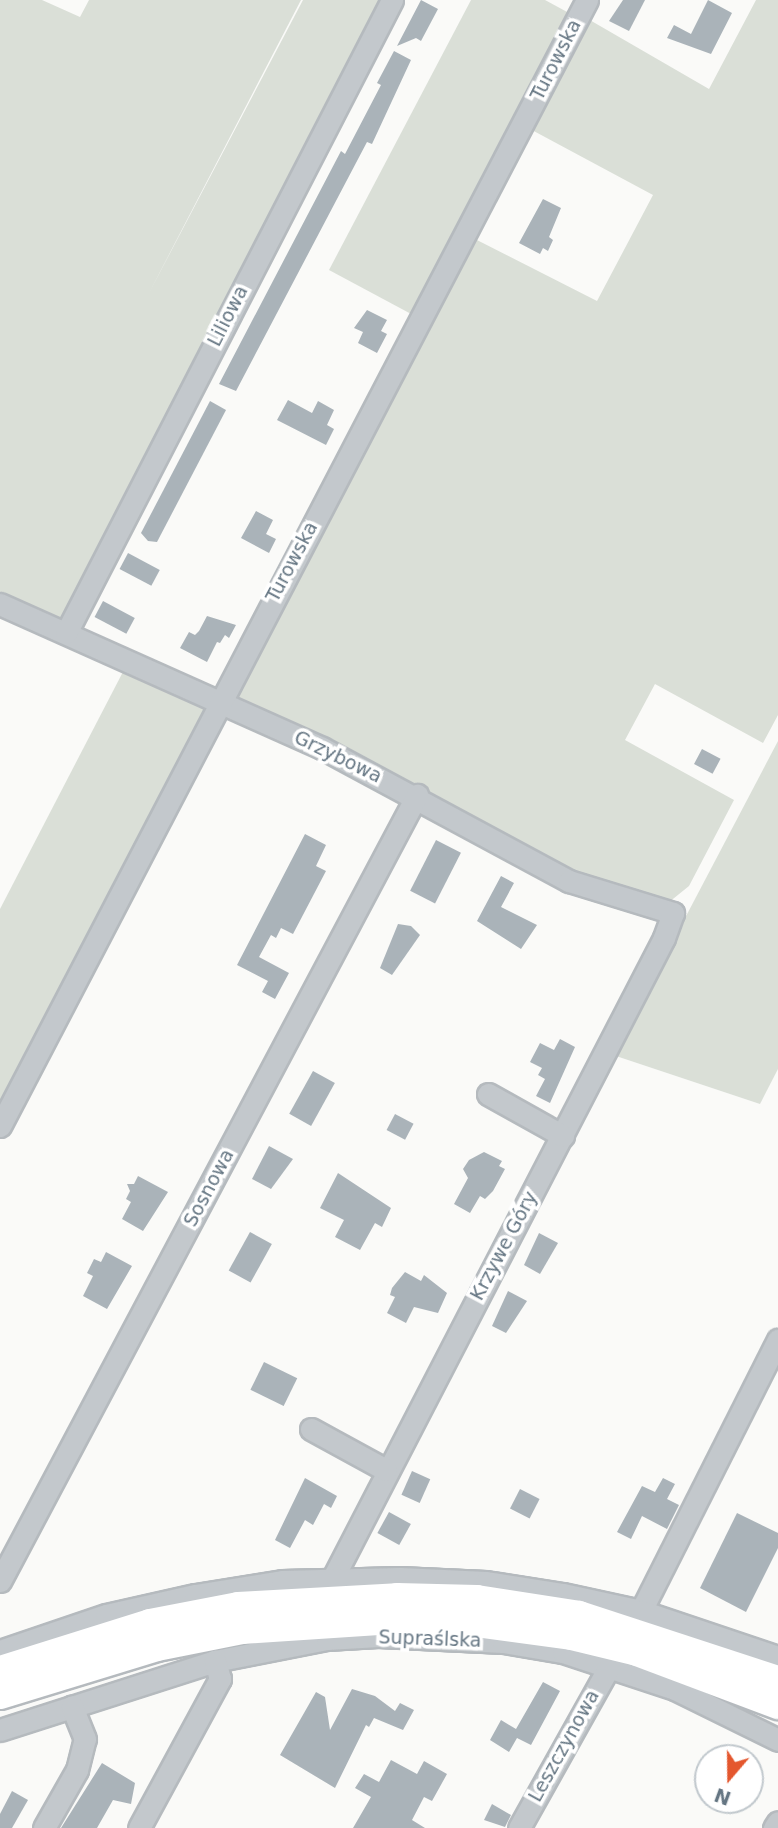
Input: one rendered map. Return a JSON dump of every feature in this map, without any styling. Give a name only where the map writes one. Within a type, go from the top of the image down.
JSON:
[{"type":"main road","points":[[0,1670],[150,1623],[238,1606],[397,1597],[477,1599],[579,1615],[640,1631],[778,1680]]},
{"type":"main road","points":[[0,1695],[157,1647],[242,1630],[394,1620],[475,1623],[571,1636],[637,1652],[778,1705]]},
{"type":"street","name":"Liliowa","points":[[66,633],[392,0]]},
{"type":"street","name":"Turowska","points":[[0,1126],[218,701],[587,0]]},
{"type":"street","name":"Grzybowa","points":[[0,604],[218,701],[417,795],[569,880],[673,913]]},
{"type":"street","name":"Sosnowa","points":[[0,1581],[417,795]]},
{"type":"street","name":"Krzywe Góry","points":[[333,1578],[386,1469],[563,1136],[673,913]]},
{"type":"street","points":[[488,1094],[563,1136]]},
{"type":"street","points":[[641,1611],[778,1340]]},
{"type":"street","points":[[311,1429],[386,1469]]},
{"type":"street","points":[[0,1651],[106,1615],[195,1595],[333,1578],[486,1581],[641,1611],[778,1657]]},
{"type":"street","name":"Supraślska","points":[[0,1730],[215,1661],[327,1639],[378,1636],[503,1642],[610,1665],[675,1689],[778,1740]]},
{"type":"street","points":[[139,1828],[220,1679],[215,1661]]},
{"type":"street","name":"Leszczynowa","points":[[519,1828],[610,1665]]},
{"type":"street","points":[[44,1828],[77,1770],[85,1739],[72,1706]]},
{"type":"street","points":[[774,1828],[778,1822]]},
{"type":"shaded area","points":[[0,0],[42,0],[80,17],[89,0],[301,0],[148,295],[303,0],[385,0],[61,621],[0,593]]},
{"type":"shaded area","points":[[471,0],[545,0],[569,13],[413,315],[329,270]]},
{"type":"shaded area","points":[[756,0],[778,0],[778,715],[763,743],[655,684],[625,740],[734,800],[689,886],[668,903],[587,881],[231,697],[473,238],[597,301],[653,195],[530,129],[588,19],[709,89]]},
{"type":"shaded area","points":[[126,666],[212,704],[0,1110],[0,909]]},
{"type":"shaded area","points":[[778,741],[778,1069],[760,1104],[613,1055]]},
{"type":"building","points":[[421,0],[438,9],[421,41],[416,38],[397,46]]},
{"type":"building","points":[[623,0],[645,0],[629,31],[609,21]]},
{"type":"building","points":[[708,0],[732,13],[711,54],[667,38],[674,25],[691,34]]},
{"type":"building","points":[[394,51],[411,60],[372,144],[367,142],[236,391],[219,384],[341,151],[345,154],[381,85],[377,83]]},
{"type":"building","points":[[543,199],[561,208],[549,237],[553,240],[548,251],[543,248],[540,254],[519,243]]},
{"type":"building","points":[[367,310],[387,320],[381,331],[387,334],[377,353],[358,343],[363,332],[354,328]]},
{"type":"building","points":[[288,400],[312,413],[318,401],[334,410],[327,425],[334,429],[326,445],[277,420]]},
{"type":"building","points":[[210,401],[226,410],[157,542],[148,541],[141,533]]},
{"type":"building","points":[[256,511],[273,520],[266,534],[276,539],[269,553],[241,538]]},
{"type":"building","points":[[128,553],[160,570],[151,586],[120,569]]},
{"type":"building","points":[[103,601],[135,618],[126,634],[95,617]]},
{"type":"building","points":[[207,616],[236,625],[229,638],[225,635],[220,643],[217,642],[207,662],[180,648],[189,632],[195,635],[199,631]]},
{"type":"building","points":[[702,749],[721,759],[713,774],[694,764]]},
{"type":"building","points":[[305,834],[326,845],[316,866],[326,871],[293,934],[281,928],[276,938],[271,935],[259,957],[289,973],[275,999],[262,992],[268,981],[237,965]]},
{"type":"building","points":[[436,840],[461,853],[435,903],[410,891]]},
{"type":"building","points":[[501,876],[514,883],[501,907],[537,925],[521,949],[477,921]]},
{"type":"building","points":[[398,924],[411,926],[420,935],[392,975],[380,968]]},
{"type":"building","points":[[560,1039],[575,1047],[550,1103],[536,1096],[545,1079],[538,1075],[542,1068],[530,1062],[540,1043],[554,1050]]},
{"type":"building","points":[[313,1071],[335,1083],[311,1126],[289,1114]]},
{"type":"building","points":[[395,1114],[414,1124],[405,1140],[387,1130]]},
{"type":"building","points":[[269,1146],[293,1159],[271,1189],[252,1179]]},
{"type":"building","points":[[484,1152],[502,1161],[499,1166],[505,1169],[493,1191],[485,1199],[480,1196],[470,1213],[454,1204],[468,1178],[463,1169],[469,1160]]},
{"type":"building","points":[[338,1173],[391,1208],[382,1227],[375,1223],[360,1250],[335,1237],[344,1220],[320,1208]]},
{"type":"building","points":[[138,1176],[168,1192],[143,1231],[122,1219],[131,1202],[126,1199],[130,1191],[127,1184],[134,1184]]},
{"type":"building","points":[[250,1232],[272,1244],[251,1283],[229,1270]]},
{"type":"building","points":[[539,1233],[558,1243],[540,1274],[524,1265]]},
{"type":"building","points":[[106,1252],[132,1266],[107,1309],[83,1296],[93,1276],[87,1273],[94,1259],[101,1262]]},
{"type":"building","points":[[405,1272],[421,1281],[424,1275],[447,1293],[438,1313],[414,1307],[406,1323],[387,1313],[395,1297],[390,1295],[392,1288]]},
{"type":"building","points":[[508,1291],[527,1301],[506,1333],[492,1326]]},
{"type":"building","points":[[264,1362],[297,1378],[284,1406],[250,1390]]},
{"type":"building","points":[[412,1471],[430,1479],[420,1503],[401,1495]]},
{"type":"building","points":[[305,1478],[337,1496],[331,1508],[324,1504],[313,1525],[305,1520],[290,1548],[275,1540]]},
{"type":"building","points":[[663,1478],[675,1484],[667,1499],[679,1505],[667,1529],[642,1516],[631,1539],[617,1532],[642,1486],[655,1492]]},
{"type":"building","points":[[520,1489],[540,1499],[530,1519],[510,1509]]},
{"type":"building","points":[[389,1512],[411,1524],[399,1545],[377,1533]]},
{"type":"building","points":[[737,1513],[778,1533],[778,1548],[746,1612],[700,1588]]},
{"type":"building","points":[[543,1682],[560,1691],[531,1745],[517,1738],[509,1752],[490,1740],[501,1720],[516,1729]]},
{"type":"building","points":[[352,1689],[375,1696],[395,1711],[400,1703],[414,1710],[403,1730],[374,1718],[369,1727],[366,1725],[335,1788],[280,1755],[316,1692],[325,1697],[330,1730]]},
{"type":"building","points":[[391,1760],[417,1774],[424,1761],[447,1774],[432,1801],[424,1797],[412,1820],[425,1828],[353,1828],[371,1797],[355,1788],[364,1774],[379,1782]]},
{"type":"building","points":[[102,1763],[135,1783],[131,1804],[113,1800],[97,1828],[61,1828]]},
{"type":"building","points":[[12,1791],[28,1800],[12,1828],[0,1828],[0,1814]]},
{"type":"building","points":[[492,1804],[511,1815],[505,1827],[484,1820]]}]
